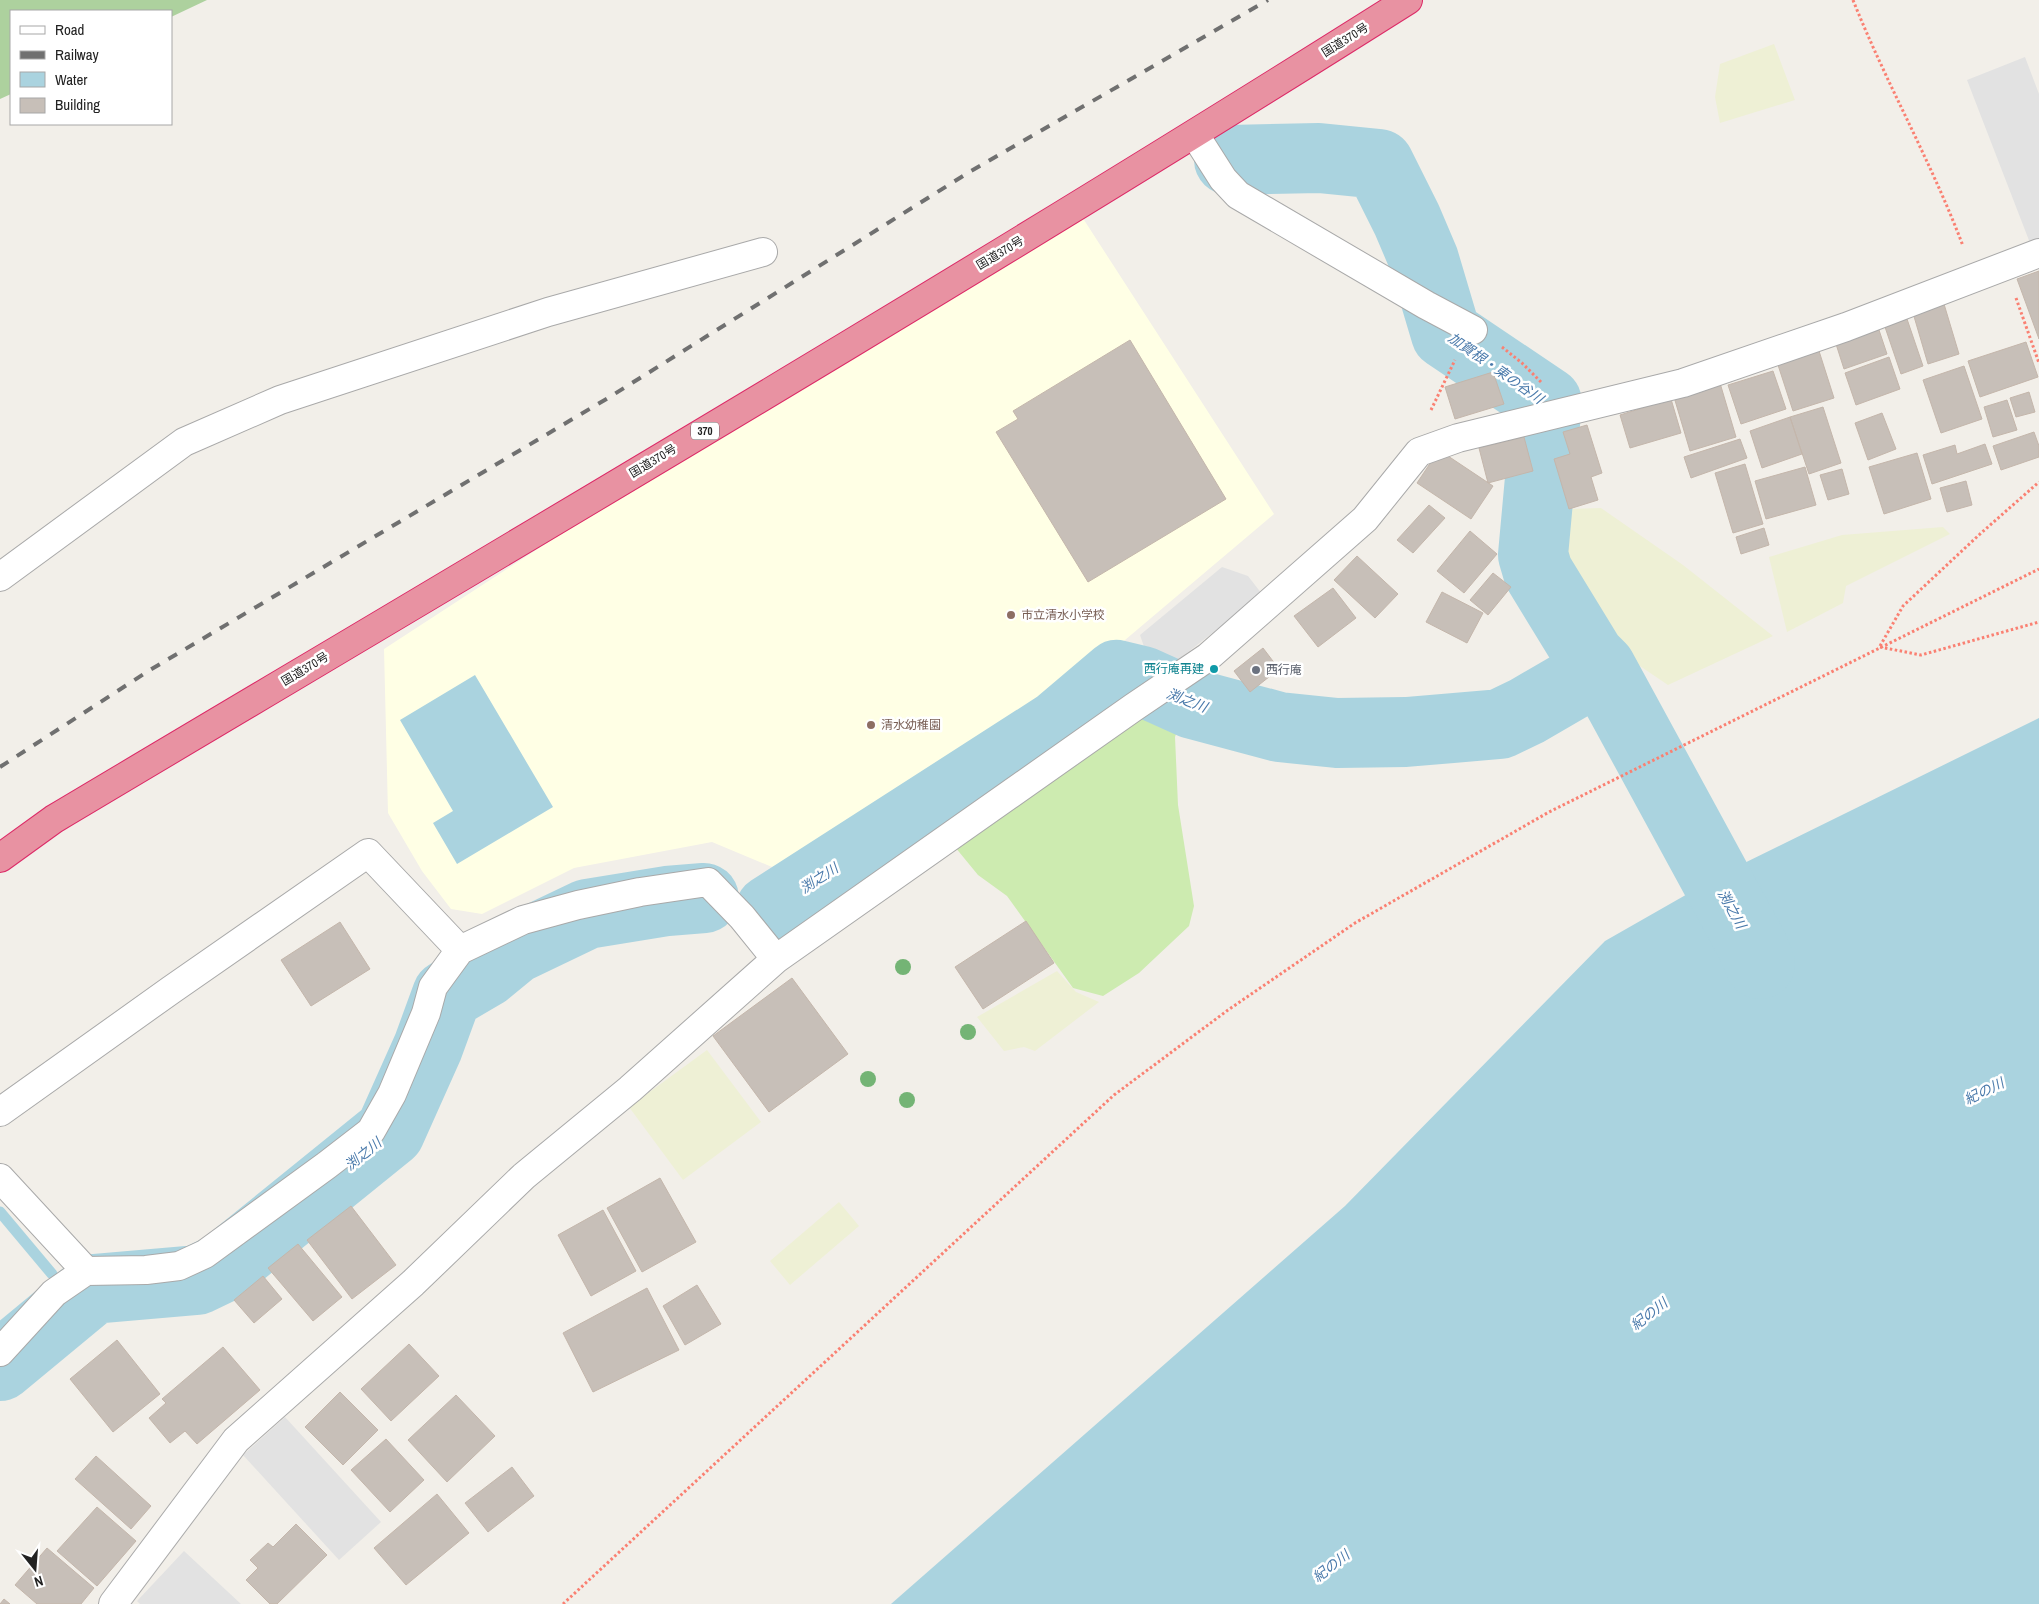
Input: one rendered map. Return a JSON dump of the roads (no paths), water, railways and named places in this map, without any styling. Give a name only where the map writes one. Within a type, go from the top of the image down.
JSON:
[{"type":"highway","name":"国道370号","points":[[0,858],[54,818],[874,330],[1195,134],[1408,0]]},
{"type":"street","points":[[1195,134],[1224,179],[1238,195],[1426,305],[1467,326]]},
{"type":"street","points":[[0,576],[184,442],[280,400],[548,312],[763,252]]},
{"type":"street","points":[[114,1604],[236,1440],[413,1283],[524,1176],[630,1089],[776,959],[1208,657],[1365,519],[1419,452],[1458,438],[1682,383],[1846,327],[2039,253]]},
{"type":"street","points":[[0,1112],[368,853],[460,950]]},
{"type":"street","points":[[0,1352],[54,1293],[86,1271],[146,1270],[179,1266],[205,1254],[327,1165],[370,1131],[392,1094],[426,1013],[433,988],[460,950],[523,920],[578,905],[631,894],[708,882],[742,917],[776,959]]},
{"type":"street","points":[[0,1178],[86,1271]]},
{"type":"water","points":[[475,675],[553,807],[457,864],[433,823],[453,811],[400,720]]},
{"type":"water","name":"紀の川","points":[[2039,718],[2039,1604],[891,1604],[1345,1206],[1605,941],[1726,872]]},
{"type":"waterway","name":"加賀根・東の谷川","points":[[1229,160],[1319,158],[1379,164],[1407,220],[1424,260],[1446,334],[1547,402],[1533,555],[1538,572],[1590,657],[1601,668],[1753,947],[1760,964]]},
{"type":"waterway","name":"渕之川","points":[[770,910],[1058,725],[1117,675],[1142,681],[1193,704],[1279,727],[1337,733],[1406,732],[1500,724],[1527,711],[1601,668]]},
{"type":"waterway","name":"渕之川","points":[[0,1366],[93,1289],[197,1280],[222,1268],[390,1132],[428,1047],[447,995],[486,972],[514,949],[587,914],[667,901],[704,898]]},
{"type":"waterway","points":[[0,1212],[52,1274]]},
{"type":"railway","points":[[0,767],[150,670],[608,398],[971,171],[1268,0]]},
{"type":"place","name":"市立清水小学校","points":[[1011,615]]},
{"type":"place","name":"西行庵再建","points":[[1214,669]]},
{"type":"place","name":"西行庵","points":[[1256,670]]},
{"type":"place","name":"清水幼稚園","points":[[871,725]]}]
